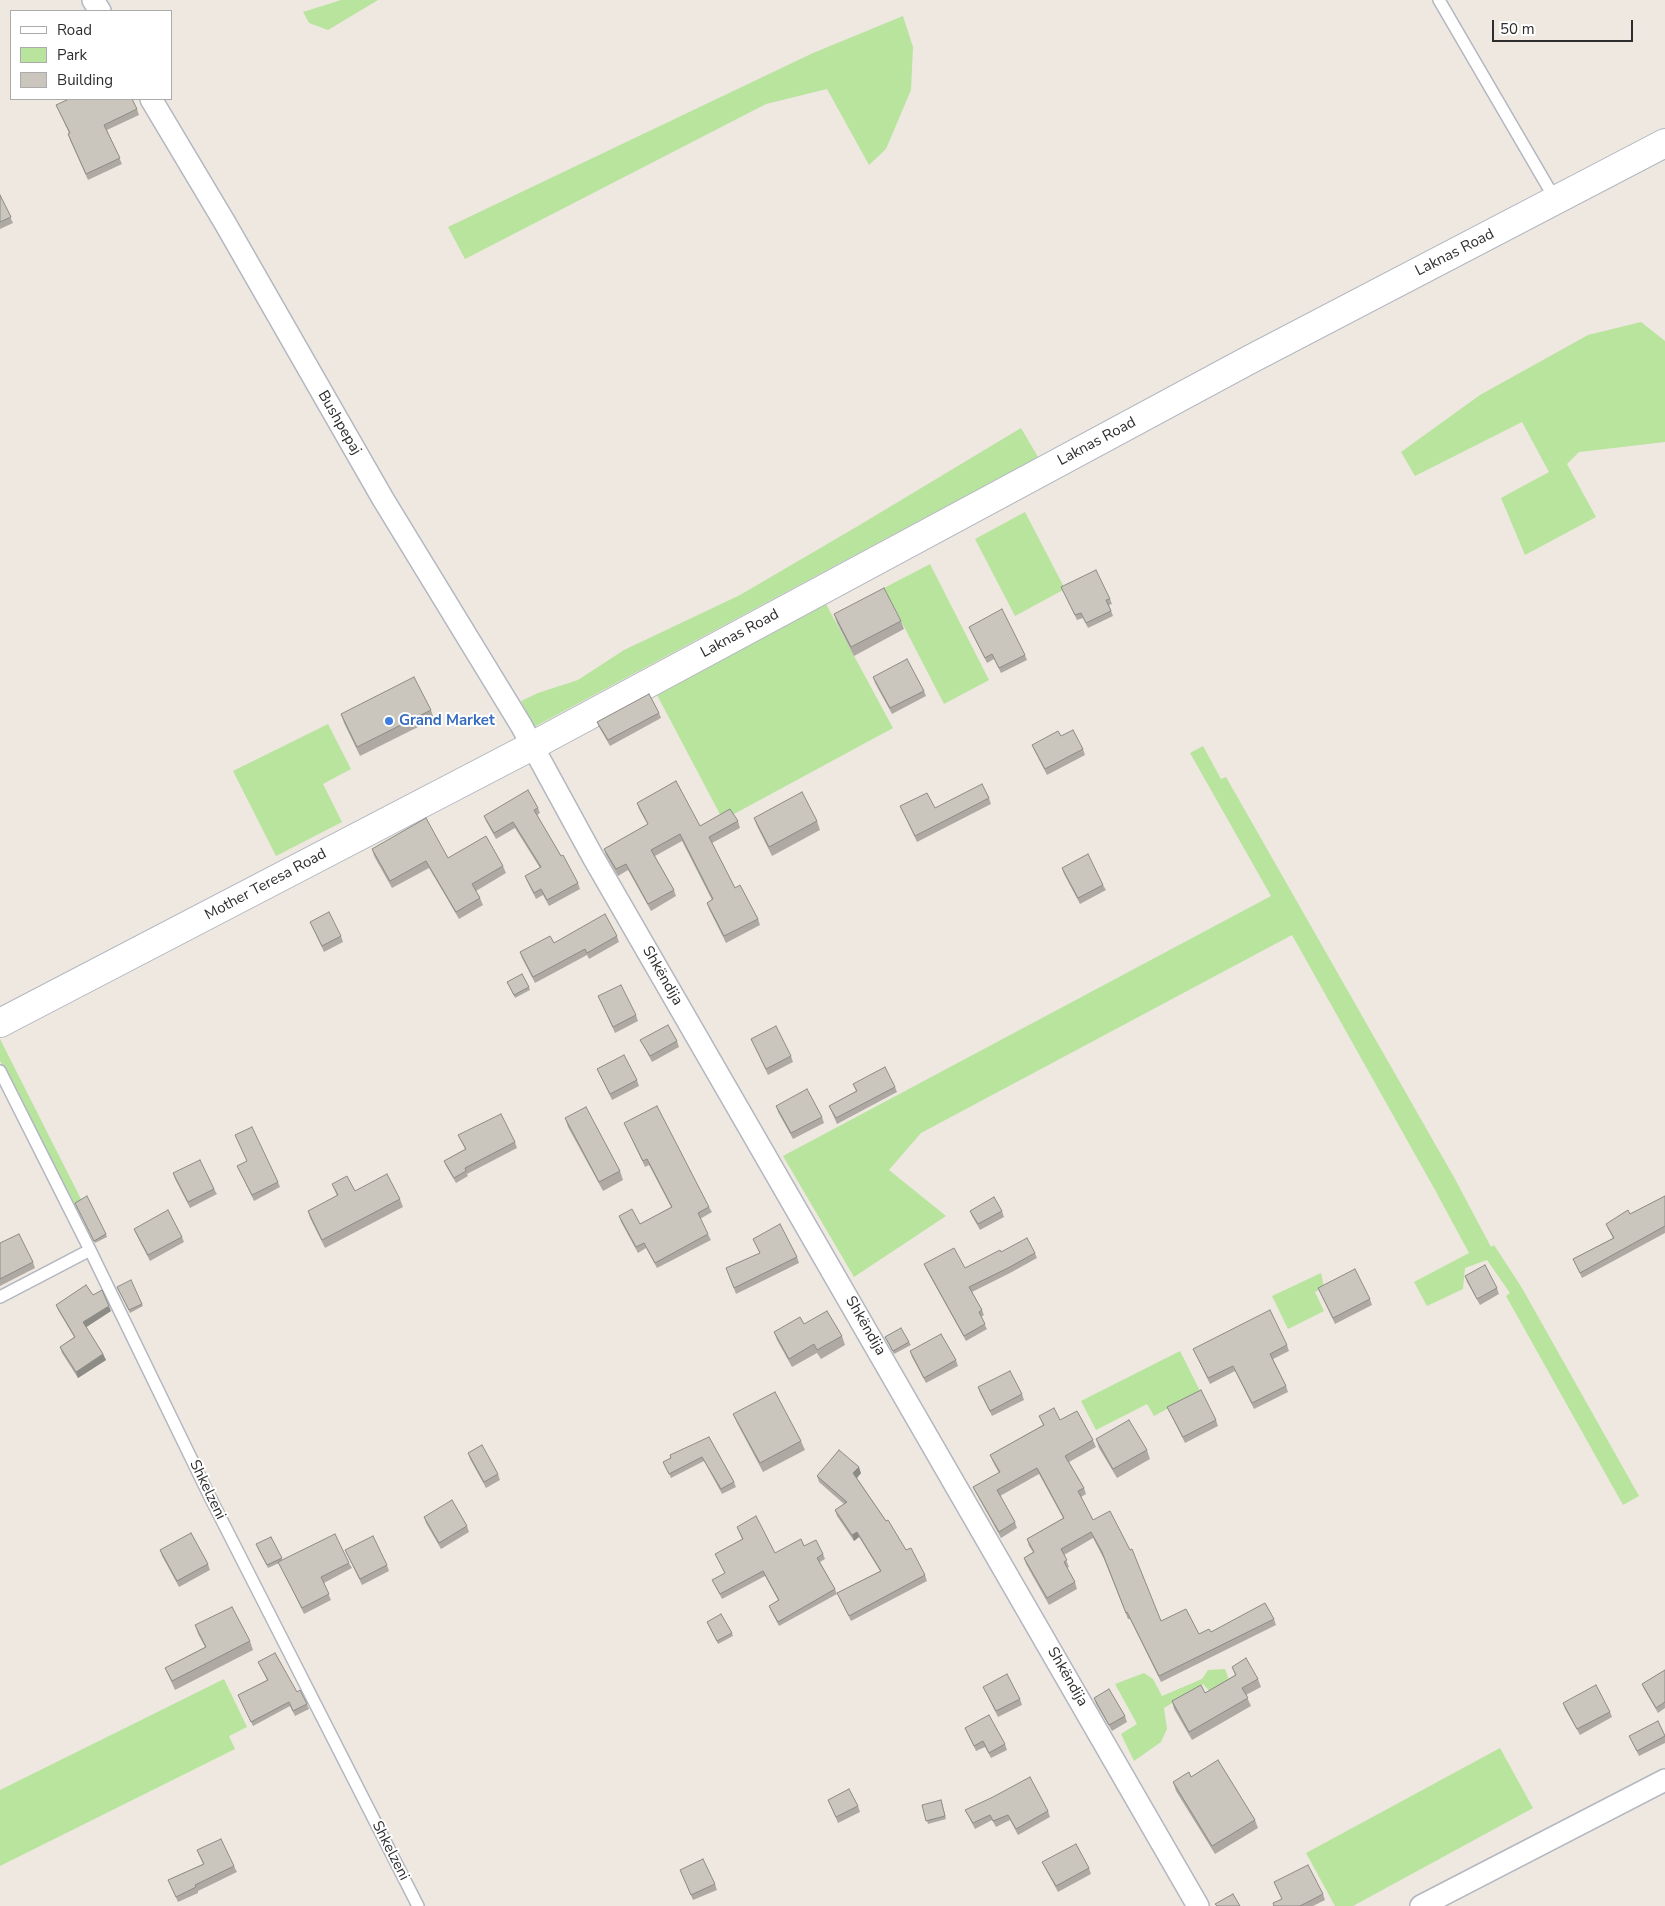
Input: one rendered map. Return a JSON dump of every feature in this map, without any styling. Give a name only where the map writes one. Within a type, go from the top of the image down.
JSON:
[{"type":"main road","name":"Laknas Road","points":[[532,746],[1264,353],[1665,143]]},
{"type":"main road","name":"Mother Teresa Road","points":[[0,1023],[532,746]]},
{"type":"street","name":"Bushpepaj","points":[[152,100],[225,223],[383,499],[516,716],[532,746]]},
{"type":"street","name":"Shkëndija","points":[[532,746],[598,866],[1198,1906]]},
{"type":"street","points":[[1421,1906],[1665,1780]]},
{"type":"lane","points":[[1439,0],[1548,187],[1559,200]]},
{"type":"lane","name":"Shkelzeni","points":[[0,1071],[90,1250],[209,1496],[418,1906]]},
{"type":"lane","points":[[0,1297],[90,1250]]},
{"type":"green space","points":[[341,0],[378,0],[328,30],[309,23],[303,12]]},
{"type":"green space","points":[[903,16],[913,47],[911,90],[886,149],[869,165],[827,89],[766,104],[465,259],[448,227],[813,53]]},
{"type":"green space","points":[[1641,322],[1665,341],[1665,442],[1579,452],[1567,464],[1596,517],[1525,555],[1501,498],[1549,472],[1522,422],[1415,476],[1401,452],[1480,395],[1588,335]]},
{"type":"green space","points":[[1021,428],[1038,457],[534,727],[521,701],[538,693],[578,680],[624,650],[740,595]]},
{"type":"green space","points":[[1025,512],[1065,589],[1015,616],[975,539]]},
{"type":"green space","points":[[930,564],[989,680],[944,704],[884,588]]},
{"type":"green space","points":[[826,604],[893,728],[723,820],[657,695]]},
{"type":"green space","points":[[328,724],[351,769],[323,784],[342,822],[276,856],[233,771]]},
{"type":"green space","points":[[1203,746],[1221,779],[1226,777],[1455,1179],[1491,1247],[1494,1245],[1522,1288],[1639,1496],[1623,1505],[1506,1296],[1510,1293],[1487,1260],[1465,1268],[1463,1289],[1427,1306],[1414,1282],[1469,1253],[1292,935],[921,1133],[889,1170],[946,1216],[854,1277],[783,1156],[1271,896],[1190,753]]},
{"type":"green space","points":[[0,1039],[88,1213],[81,1217],[0,1061]]},
{"type":"green space","points":[[1321,1273],[1324,1287],[1315,1292],[1324,1311],[1288,1329],[1272,1296]]},
{"type":"green space","points":[[1180,1351],[1200,1391],[1154,1416],[1147,1404],[1096,1430],[1081,1401]]},
{"type":"green space","points":[[1225,1669],[1231,1685],[1213,1695],[1203,1684],[1164,1708],[1167,1729],[1161,1742],[1134,1761],[1121,1734],[1137,1724],[1115,1684],[1144,1673],[1153,1679],[1162,1696],[1202,1679],[1208,1670]]},
{"type":"green space","points":[[224,1679],[247,1727],[229,1736],[235,1749],[0,1866],[0,1790]]},
{"type":"green space","points":[[1500,1748],[1533,1808],[1353,1906],[1335,1906],[1306,1853]]},
{"type":"building","points":[[67,100],[132,100],[137,109],[104,125],[120,158],[86,174],[68,134],[70,133],[56,105]]},
{"type":"building","points":[[0,195],[11,217],[0,222]]},
{"type":"building","points":[[1096,570],[1110,599],[1106,600],[1111,611],[1086,623],[1081,613],[1075,615],[1061,587]]},
{"type":"building","points":[[884,588],[901,621],[851,647],[834,614]]},
{"type":"building","points":[[1002,609],[1025,655],[999,668],[992,654],[985,658],[969,627]]},
{"type":"building","points":[[907,659],[924,691],[890,708],[873,677]]},
{"type":"building","name":"Grand Market","points":[[414,677],[431,710],[357,747],[341,714]]},
{"type":"building","points":[[649,694],[659,713],[608,740],[597,722]]},
{"type":"building","points":[[1073,730],[1083,749],[1045,769],[1032,745],[1058,731],[1061,736]]},
{"type":"building","points":[[676,781],[700,826],[730,809],[738,821],[709,837],[735,888],[740,885],[758,919],[724,936],[707,903],[713,899],[680,834],[651,850],[674,890],[648,904],[626,864],[616,869],[604,849],[648,824],[637,803]]},
{"type":"building","points":[[982,784],[989,798],[915,836],[900,806],[927,793],[935,808]]},
{"type":"building","points":[[528,790],[538,808],[534,810],[561,856],[563,855],[578,883],[547,900],[541,889],[534,893],[525,876],[541,867],[513,822],[494,833],[484,816]]},
{"type":"building","points":[[802,792],[817,821],[769,847],[754,818]]},
{"type":"building","points":[[426,818],[448,858],[486,836],[503,866],[472,884],[480,898],[456,912],[426,861],[390,881],[372,849]]},
{"type":"building","points":[[1088,854],[1103,885],[1078,898],[1062,868]]},
{"type":"building","points":[[329,912],[341,936],[322,946],[310,922]]},
{"type":"building","points":[[605,914],[617,936],[587,953],[585,949],[533,977],[520,952],[550,936],[554,943]]},
{"type":"building","points":[[522,974],[529,987],[514,995],[507,982]]},
{"type":"building","points":[[621,985],[636,1015],[613,1027],[598,996]]},
{"type":"building","points":[[668,1025],[677,1041],[650,1056],[640,1040]]},
{"type":"building","points":[[776,1026],[791,1056],[766,1069],[751,1039]]},
{"type":"building","points":[[624,1055],[637,1080],[610,1094],[597,1069]]},
{"type":"building","points":[[885,1067],[895,1087],[836,1118],[829,1106],[857,1091],[853,1084]]},
{"type":"building","points":[[807,1089],[822,1117],[791,1133],[776,1106]]},
{"type":"building","points":[[657,1106],[709,1207],[698,1213],[708,1234],[655,1263],[644,1243],[636,1247],[619,1216],[632,1209],[640,1224],[672,1207],[647,1159],[643,1161],[624,1123]]},
{"type":"building","points":[[586,1107],[620,1171],[599,1182],[565,1118]]},
{"type":"building","points":[[501,1114],[515,1142],[465,1168],[466,1171],[454,1178],[444,1161],[466,1149],[458,1135]]},
{"type":"building","points":[[252,1127],[278,1182],[252,1195],[237,1166],[247,1161],[235,1135]]},
{"type":"building","points":[[200,1160],[214,1189],[188,1202],[173,1173]]},
{"type":"building","points":[[387,1174],[400,1199],[322,1240],[308,1211],[338,1195],[332,1184],[347,1176],[355,1191]]},
{"type":"building","points":[[87,1196],[106,1234],[94,1241],[75,1203]]},
{"type":"building","points":[[1665,1196],[1665,1226],[1580,1273],[1573,1259],[1614,1238],[1606,1224],[1628,1210],[1630,1214]]},
{"type":"building","points":[[994,1197],[1002,1211],[978,1224],[970,1211]]},
{"type":"building","points":[[168,1210],[182,1237],[148,1255],[134,1229]]},
{"type":"building","points":[[780,1224],[797,1257],[734,1288],[726,1268],[760,1253],[753,1239]]},
{"type":"building","points":[[19,1234],[33,1262],[0,1279],[0,1243]]},
{"type":"building","points":[[1027,1238],[1035,1253],[969,1287],[982,1310],[979,1312],[985,1324],[964,1336],[924,1264],[954,1248],[965,1268]]},
{"type":"building","points":[[1485,1265],[1497,1288],[1477,1299],[1465,1276]]},
{"type":"building","points":[[1355,1269],[1370,1299],[1333,1318],[1318,1288]]},
{"type":"building","points":[[131,1280],[142,1304],[129,1310],[117,1287]]},
{"type":"building","points":[[86,1285],[93,1295],[102,1290],[109,1306],[83,1322],[103,1354],[76,1372],[60,1347],[75,1337],[56,1305]]},
{"type":"building","points":[[1270,1310],[1287,1345],[1270,1354],[1286,1386],[1252,1403],[1233,1366],[1208,1378],[1193,1349]]},
{"type":"building","points":[[827,1311],[842,1336],[817,1350],[814,1344],[789,1359],[774,1332],[800,1317],[804,1324]]},
{"type":"building","points":[[901,1328],[909,1342],[893,1351],[885,1337]]},
{"type":"building","points":[[941,1334],[956,1360],[924,1378],[910,1351]]},
{"type":"building","points":[[1010,1371],[1022,1394],[990,1411],[978,1387]]},
{"type":"building","points":[[1201,1390],[1216,1420],[1183,1437],[1167,1407]]},
{"type":"building","points":[[775,1392],[801,1441],[760,1463],[733,1414]]},
{"type":"building","points":[[1054,1408],[1060,1420],[1077,1411],[1093,1440],[1065,1456],[1084,1488],[1078,1491],[1093,1520],[1110,1511],[1130,1550],[1132,1549],[1161,1621],[1186,1609],[1199,1634],[1209,1629],[1211,1632],[1265,1603],[1274,1619],[1159,1676],[1126,1613],[1102,1552],[1091,1532],[1061,1549],[1067,1560],[1064,1562],[1075,1582],[1047,1598],[1024,1558],[1034,1552],[1027,1539],[1064,1518],[1037,1468],[997,1490],[1015,1522],[999,1532],[973,1487],[1000,1472],[990,1455],[1044,1425],[1039,1416]]},
{"type":"building","points":[[1129,1420],[1147,1450],[1113,1469],[1096,1439]]},
{"type":"building","points":[[709,1437],[734,1482],[721,1489],[702,1457],[669,1474],[663,1462],[671,1458],[670,1455]]},
{"type":"building","points":[[482,1445],[498,1474],[484,1482],[468,1453]]},
{"type":"building","points":[[839,1450],[859,1467],[853,1473],[886,1521],[888,1520],[906,1550],[911,1548],[925,1575],[849,1616],[837,1593],[881,1571],[857,1532],[852,1535],[835,1510],[847,1502],[817,1476]]},
{"type":"building","points":[[452,1500],[467,1526],[439,1543],[424,1517]]},
{"type":"building","points":[[756,1516],[775,1553],[801,1539],[804,1546],[816,1540],[823,1554],[817,1558],[835,1589],[778,1622],[769,1606],[779,1600],[763,1571],[720,1594],[712,1580],[725,1573],[715,1554],[743,1539],[737,1527]]},
{"type":"building","points":[[191,1533],[208,1564],[177,1581],[160,1550]]},
{"type":"building","points":[[335,1534],[349,1563],[321,1577],[329,1594],[302,1608],[278,1562]]},
{"type":"building","points":[[373,1536],[387,1565],[360,1579],[345,1550]]},
{"type":"building","points":[[271,1537],[282,1558],[267,1565],[256,1544]]},
{"type":"building","points":[[232,1607],[250,1641],[172,1681],[165,1668],[206,1647],[195,1625]]},
{"type":"building","points":[[721,1614],[732,1633],[717,1641],[707,1622]]},
{"type":"building","points":[[275,1653],[297,1692],[300,1690],[307,1704],[293,1711],[289,1702],[251,1722],[238,1695],[268,1680],[258,1662]]},
{"type":"building","points":[[1246,1658],[1258,1679],[1242,1688],[1248,1698],[1189,1732],[1172,1701],[1201,1685],[1205,1693],[1236,1675],[1232,1667]]},
{"type":"building","points":[[1665,1670],[1665,1702],[1656,1708],[1642,1684]]},
{"type":"building","points":[[1007,1674],[1020,1699],[996,1711],[983,1687]]},
{"type":"building","points":[[1596,1685],[1610,1712],[1577,1729],[1563,1703]]},
{"type":"building","points":[[1109,1689],[1125,1716],[1109,1725],[1094,1698]]},
{"type":"building","points":[[989,1715],[1005,1744],[989,1753],[983,1741],[974,1746],[965,1728]]},
{"type":"building","points":[[1658,1721],[1665,1736],[1637,1751],[1629,1736]]},
{"type":"building","points":[[1218,1760],[1255,1820],[1212,1846],[1173,1782],[1189,1772],[1191,1777]]},
{"type":"building","points":[[1030,1777],[1048,1811],[1016,1829],[1008,1815],[993,1821],[990,1815],[973,1823],[965,1810]]},
{"type":"building","points":[[849,1789],[858,1806],[836,1817],[828,1800]]},
{"type":"building","points":[[941,1800],[945,1816],[926,1821],[922,1805]]},
{"type":"building","points":[[221,1839],[234,1866],[195,1885],[196,1887],[176,1897],[168,1880],[204,1864],[197,1850]]},
{"type":"building","points":[[1076,1844],[1089,1868],[1056,1886],[1042,1862]]},
{"type":"building","points":[[703,1859],[715,1884],[691,1895],[680,1870]]},
{"type":"building","points":[[1308,1865],[1323,1894],[1300,1906],[1274,1906],[1273,1903],[1282,1899],[1274,1882]]},
{"type":"building","points":[[1233,1894],[1240,1906],[1217,1906],[1215,1904]]},
{"type":"place","name":"Grand Market","points":[[389,721]]}]
